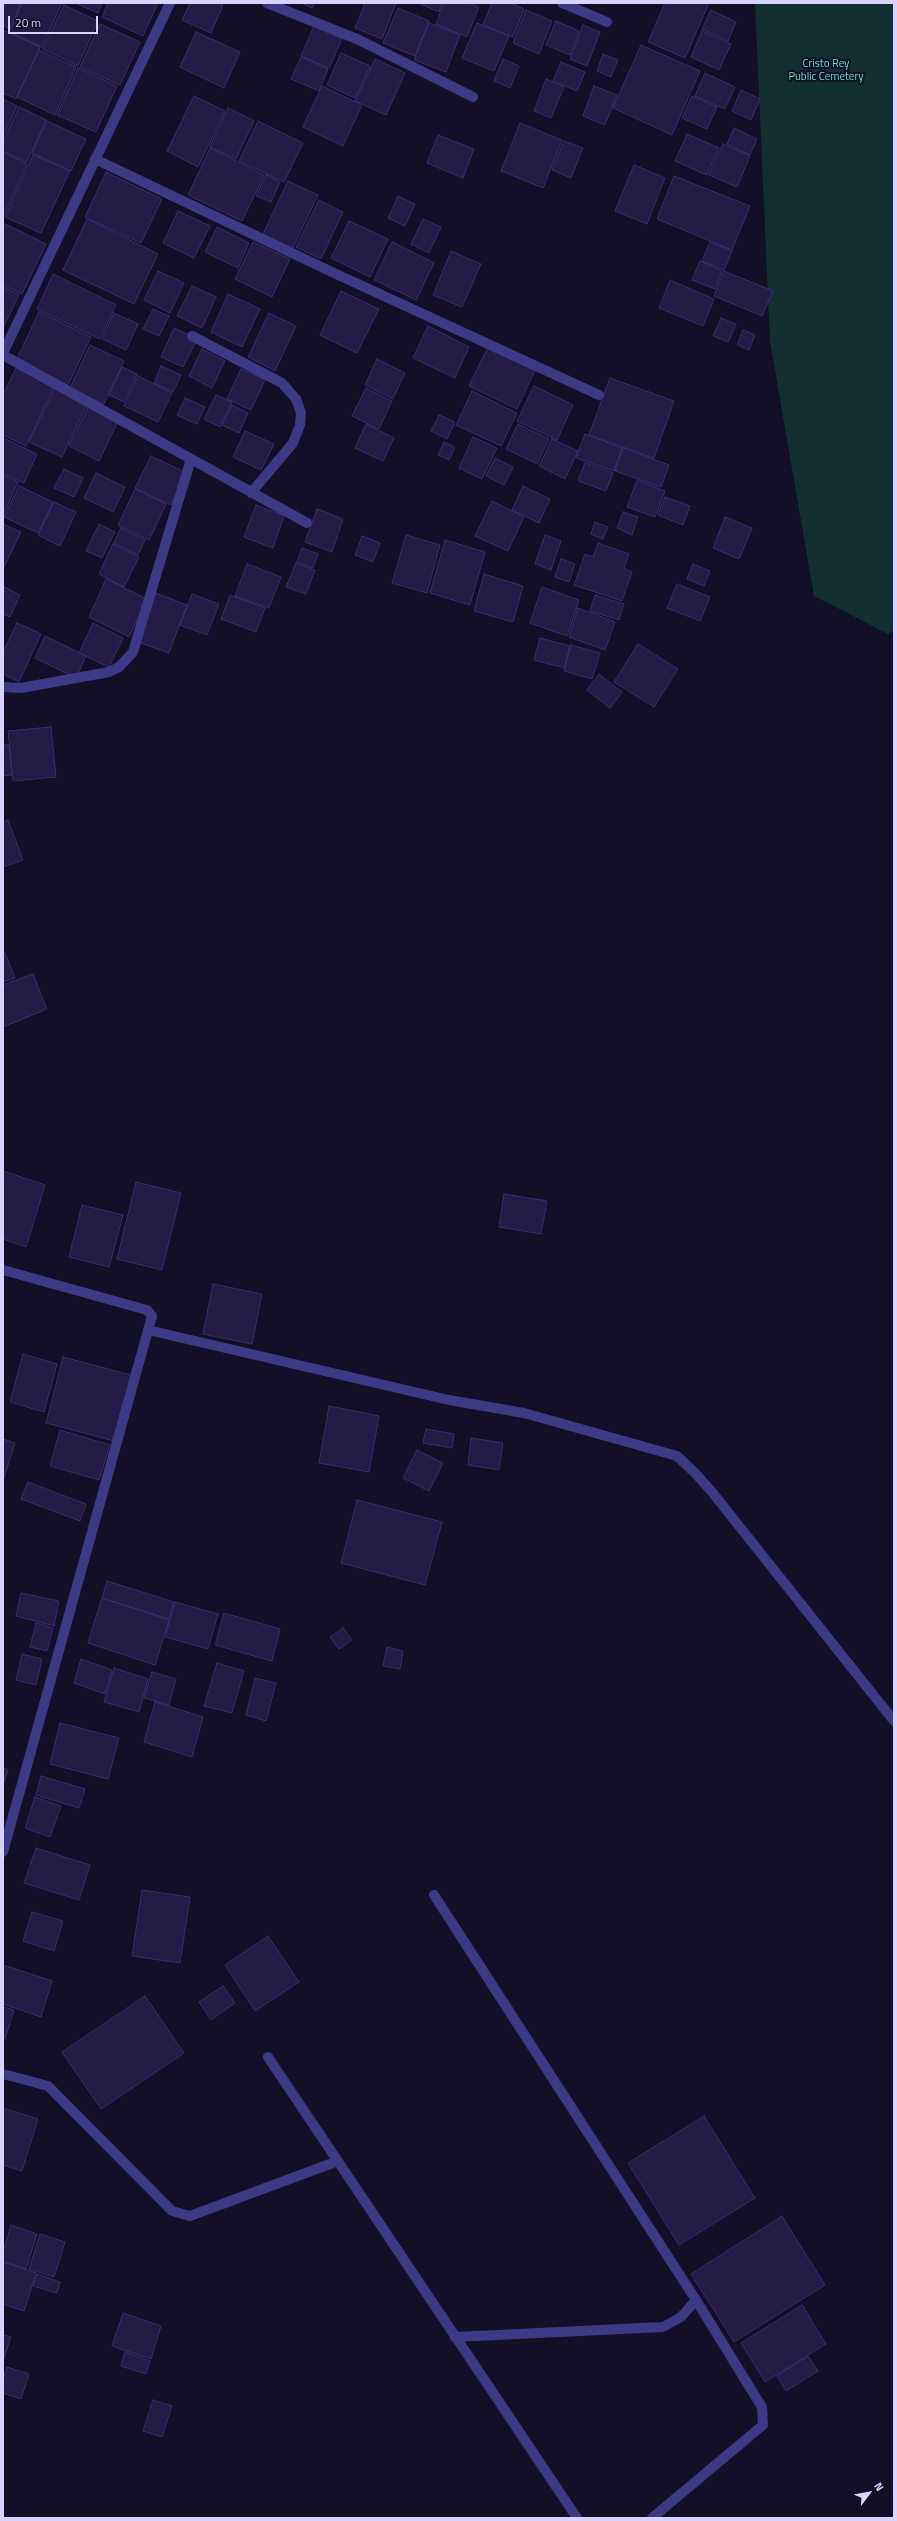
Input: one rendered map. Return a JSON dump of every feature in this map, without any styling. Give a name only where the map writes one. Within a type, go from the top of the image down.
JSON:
[{"type":"street","points":[[170,3],[3,354],[308,523]]},
{"type":"street","points":[[268,3],[357,39],[474,97]]},
{"type":"street","points":[[562,3],[607,22]]},
{"type":"street","points":[[95,159],[334,274],[599,395]]},
{"type":"street","points":[[192,336],[282,383],[299,406],[301,413],[300,425],[293,443],[252,493]]},
{"type":"street","points":[[3,687],[21,688],[109,672],[118,667],[133,652],[192,459]]},
{"type":"street","points":[[3,1270],[147,1310],[152,1316],[3,1852]]},
{"type":"street","points":[[148,1330],[449,1400],[524,1413],[677,1456],[712,1492],[894,1721]]},
{"type":"street","points":[[434,1895],[696,2300],[762,2407],[763,2425],[652,2518]]},
{"type":"street","points":[[268,2057],[577,2518]]},
{"type":"street","points":[[3,2074],[48,2086],[172,2211],[190,2216],[338,2161]]},
{"type":"street","points":[[455,2337],[663,2327],[682,2317],[696,2300]]},
{"type":"green space","name":"Cristo Rey Public Cemetery","points":[[755,3],[894,3],[894,630],[888,634],[814,596],[770,341]]},
{"type":"building","points":[[3,3],[21,3],[10,29],[3,26]]},
{"type":"building","points":[[22,3],[62,3],[42,47],[9,32]]},
{"type":"building","points":[[75,3],[102,3],[98,13]]},
{"type":"building","points":[[108,3],[158,3],[143,36],[102,17]]},
{"type":"building","points":[[190,3],[219,3],[223,5],[211,33],[182,20]]},
{"type":"building","points":[[302,3],[315,3],[312,8]]},
{"type":"building","points":[[365,3],[396,3],[382,39],[355,28]]},
{"type":"building","points":[[418,3],[442,3],[439,12]]},
{"type":"building","points":[[444,3],[469,3],[479,7],[467,37],[436,24]]},
{"type":"building","points":[[492,3],[511,3],[524,9],[513,37],[483,25]]},
{"type":"building","points":[[665,3],[709,3],[685,58],[648,42]]},
{"type":"building","points":[[64,5],[98,21],[78,66],[43,49]]},
{"type":"building","points":[[398,8],[429,21],[415,56],[383,43]]},
{"type":"building","points":[[526,10],[552,21],[539,54],[513,43]]},
{"type":"building","points":[[711,10],[736,22],[728,41],[702,29]]},
{"type":"building","points":[[556,21],[579,31],[570,55],[546,45]]},
{"type":"building","points":[[429,23],[460,35],[446,72],[414,60]]},
{"type":"building","points":[[477,23],[509,36],[494,71],[462,58]]},
{"type":"building","points":[[100,24],[140,42],[120,85],[80,67]]},
{"type":"building","points":[[583,25],[600,32],[587,66],[570,59]]},
{"type":"building","points":[[314,26],[342,39],[329,68],[301,56]]},
{"type":"building","points":[[3,30],[40,47],[16,99],[3,93]]},
{"type":"building","points":[[702,31],[731,44],[719,70],[691,57]]},
{"type":"building","points":[[196,32],[240,52],[224,88],[180,67]]},
{"type":"building","points":[[641,45],[700,71],[672,135],[613,108]]},
{"type":"building","points":[[39,50],[76,67],[55,115],[17,97]]},
{"type":"building","points":[[341,53],[370,66],[355,98],[327,85]]},
{"type":"building","points":[[603,54],[618,60],[611,77],[597,71]]},
{"type":"building","points":[[301,57],[328,69],[319,91],[291,79]]},
{"type":"building","points":[[375,59],[405,73],[386,115],[355,101]]},
{"type":"building","points":[[503,59],[519,66],[510,88],[494,81]]},
{"type":"building","points":[[561,62],[585,72],[577,91],[553,81]]},
{"type":"building","points":[[78,68],[117,86],[96,132],[57,115]]},
{"type":"building","points":[[705,73],[735,87],[725,109],[695,96]]},
{"type":"building","points":[[546,79],[564,87],[551,118],[534,111]]},
{"type":"building","points":[[322,86],[362,105],[343,146],[303,127]]},
{"type":"building","points":[[594,86],[617,95],[605,125],[583,116]]},
{"type":"building","points":[[741,90],[760,99],[751,120],[732,111]]},
{"type":"building","points":[[194,96],[225,111],[198,167],[167,151]]},
{"type":"building","points":[[692,96],[717,107],[707,129],[682,118]]},
{"type":"building","points":[[3,99],[17,106],[3,137]]},
{"type":"building","points":[[19,107],[46,120],[27,162],[3,151],[3,142]]},
{"type":"building","points":[[228,108],[254,121],[236,159],[210,147]]},
{"type":"building","points":[[47,121],[86,139],[71,171],[32,153]]},
{"type":"building","points":[[258,121],[303,143],[284,182],[239,161]]},
{"type":"building","points":[[520,123],[562,140],[543,188],[501,171]]},
{"type":"building","points":[[734,128],[757,139],[750,155],[727,144]]},
{"type":"building","points":[[687,134],[719,148],[707,175],[675,161]]},
{"type":"building","points":[[438,135],[474,149],[463,178],[427,163]]},
{"type":"building","points":[[564,141],[583,148],[571,178],[552,170]]},
{"type":"building","points":[[723,144],[750,156],[737,187],[709,175]]},
{"type":"building","points":[[210,148],[264,175],[242,221],[188,195]]},
{"type":"building","points":[[3,152],[27,164],[4,215],[3,215]]},
{"type":"building","points":[[33,155],[70,171],[41,233],[5,217]]},
{"type":"building","points":[[634,165],[665,178],[647,224],[615,211]]},
{"type":"building","points":[[106,172],[162,199],[141,243],[85,217]]},
{"type":"building","points":[[266,175],[280,182],[271,202],[256,196]]},
{"type":"building","points":[[674,176],[750,206],[732,250],[657,219]]},
{"type":"building","points":[[288,181],[318,195],[292,250],[262,236]]},
{"type":"building","points":[[398,196],[415,204],[405,226],[388,218]]},
{"type":"building","points":[[319,200],[343,212],[321,259],[296,247]]},
{"type":"building","points":[[178,211],[210,226],[194,258],[163,243]]},
{"type":"building","points":[[87,219],[158,254],[134,304],[63,270]]},
{"type":"building","points":[[423,219],[441,227],[429,253],[411,244]]},
{"type":"building","points":[[349,221],[388,239],[370,277],[331,258]]},
{"type":"building","points":[[3,223],[46,244],[22,294],[3,285]]},
{"type":"building","points":[[217,227],[249,243],[238,268],[205,252]]},
{"type":"building","points":[[253,242],[290,259],[272,297],[235,279]]},
{"type":"building","points":[[392,242],[434,263],[416,300],[374,280]]},
{"type":"building","points":[[710,242],[732,251],[724,270],[702,261]]},
{"type":"building","points":[[451,251],[481,264],[462,307],[433,295]]},
{"type":"building","points":[[700,261],[722,271],[715,289],[692,280]]},
{"type":"building","points":[[158,271],[184,283],[170,313],[144,300]]},
{"type":"building","points":[[724,271],[773,291],[762,316],[714,296]]},
{"type":"building","points":[[53,274],[116,305],[100,339],[37,309]]},
{"type":"building","points":[[670,280],[714,299],[703,326],[659,308]]},
{"type":"building","points":[[192,286],[216,297],[202,328],[177,316]]},
{"type":"building","points":[[3,287],[19,295],[3,328]]},
{"type":"building","points":[[341,291],[379,309],[357,353],[320,335]]},
{"type":"building","points":[[228,294],[260,309],[242,347],[211,332]]},
{"type":"building","points":[[153,309],[169,316],[159,336],[143,329]]},
{"type":"building","points":[[39,312],[91,337],[68,385],[16,361]]},
{"type":"building","points":[[114,313],[138,324],[126,350],[102,339]]},
{"type":"building","points":[[269,313],[296,326],[275,371],[248,357]]},
{"type":"building","points":[[721,318],[736,324],[728,342],[713,336]]},
{"type":"building","points":[[428,326],[469,347],[455,378],[413,358]]},
{"type":"building","points":[[174,328],[197,339],[183,367],[161,357]]},
{"type":"building","points":[[743,330],[755,335],[749,350],[737,345]]},
{"type":"building","points":[[90,345],[124,361],[104,404],[70,388]]},
{"type":"building","points":[[488,347],[535,370],[517,409],[469,386]]},
{"type":"building","points":[[202,349],[225,361],[212,388],[189,376]]},
{"type":"building","points":[[377,359],[405,373],[393,399],[365,385]]},
{"type":"building","points":[[161,366],[181,375],[173,392],[154,383]]},
{"type":"building","points":[[122,367],[137,374],[124,402],[109,395]]},
{"type":"building","points":[[16,368],[54,386],[26,446],[3,435],[3,395]]},
{"type":"building","points":[[241,369],[265,380],[251,410],[227,399]]},
{"type":"building","points":[[138,376],[172,393],[158,422],[124,406]]},
{"type":"building","points":[[610,378],[674,401],[654,458],[589,435]]},
{"type":"building","points":[[534,386],[573,405],[557,440],[517,421]]},
{"type":"building","points":[[55,388],[87,404],[62,457],[29,442]]},
{"type":"building","points":[[366,388],[392,401],[379,429],[352,416]]},
{"type":"building","points":[[472,391],[517,413],[501,446],[456,425]]},
{"type":"building","points":[[216,395],[232,402],[220,427],[204,419]]},
{"type":"building","points":[[185,398],[205,407],[197,424],[177,415]]},
{"type":"building","points":[[232,405],[248,413],[239,433],[222,425]]},
{"type":"building","points":[[88,407],[118,421],[99,461],[69,446]]},
{"type":"building","points":[[439,415],[455,422],[447,439],[431,431]]},
{"type":"building","points":[[366,424],[394,438],[383,461],[355,448]]},
{"type":"building","points":[[518,424],[549,439],[537,464],[506,449]]},
{"type":"building","points":[[245,431],[274,444],[261,470],[233,457]]},
{"type":"building","points":[[585,434],[622,448],[614,471],[576,458]]},
{"type":"building","points":[[473,437],[497,448],[482,479],[459,468]]},
{"type":"building","points":[[3,438],[37,454],[24,483],[3,473]]},
{"type":"building","points":[[552,439],[578,451],[565,479],[539,466]]},
{"type":"building","points":[[444,442],[455,447],[449,460],[438,455]]},
{"type":"building","points":[[623,448],[669,465],[661,487],[615,471]]},
{"type":"building","points":[[151,456],[187,473],[171,505],[135,488]]},
{"type":"building","points":[[495,458],[513,467],[504,485],[486,476]]},
{"type":"building","points":[[585,463],[613,473],[606,491],[578,481]]},
{"type":"building","points":[[64,469],[83,478],[74,497],[54,488]]},
{"type":"building","points":[[96,473],[125,487],[113,512],[84,498]]},
{"type":"building","points":[[3,475],[18,482],[3,515]]},
{"type":"building","points":[[637,480],[665,491],[655,517],[627,507]]},
{"type":"building","points":[[19,486],[53,502],[38,533],[4,517]]},
{"type":"building","points":[[523,486],[550,499],[539,523],[512,510]]},
{"type":"building","points":[[135,489],[166,504],[149,540],[118,525]]},
{"type":"building","points":[[665,497],[690,506],[683,525],[658,515]]},
{"type":"building","points":[[492,501],[524,517],[508,551],[475,536]]},
{"type":"building","points":[[54,502],[76,512],[60,546],[38,535]]},
{"type":"building","points":[[256,505],[284,516],[273,548],[244,537]]},
{"type":"building","points":[[317,509],[343,519],[332,552],[305,542]]},
{"type":"building","points":[[623,512],[638,517],[632,535],[617,528]]},
{"type":"building","points":[[725,517],[752,528],[739,559],[713,548]]},
{"type":"building","points":[[595,522],[608,527],[603,539],[591,534]]},
{"type":"building","points":[[3,524],[21,532],[3,569]]},
{"type":"building","points":[[99,524],[115,532],[102,558],[86,551]]},
{"type":"building","points":[[121,528],[145,540],[138,555],[114,543]]},
{"type":"building","points":[[406,535],[440,545],[427,593],[392,583]]},
{"type":"building","points":[[545,535],[561,541],[551,570],[535,564]]},
{"type":"building","points":[[362,536],[380,543],[373,562],[355,555]]},
{"type":"building","points":[[445,540],[485,552],[470,605],[430,593]]},
{"type":"building","points":[[598,543],[629,554],[624,568],[632,572],[622,601],[574,585],[585,554],[593,557]]},
{"type":"building","points":[[113,544],[139,557],[124,587],[99,574]]},
{"type":"building","points":[[302,548],[318,554],[313,568],[297,562]]},
{"type":"building","points":[[561,559],[575,564],[569,582],[555,577]]},
{"type":"building","points":[[296,563],[315,570],[306,594],[286,587]]},
{"type":"building","points":[[247,564],[281,577],[269,608],[235,596]]},
{"type":"building","points":[[693,564],[710,571],[704,586],[687,579]]},
{"type":"building","points":[[484,574],[523,586],[513,622],[474,611]]},
{"type":"building","points":[[106,579],[147,599],[129,637],[89,617]]},
{"type":"building","points":[[677,584],[710,597],[700,621],[667,608]]},
{"type":"building","points":[[3,586],[20,595],[10,617],[3,614]]},
{"type":"building","points":[[542,587],[579,600],[567,636],[530,623]]},
{"type":"building","points":[[156,593],[187,605],[169,653],[138,642]]},
{"type":"building","points":[[192,594],[219,604],[207,635],[180,625]]},
{"type":"building","points":[[230,595],[265,608],[256,632],[221,619]]},
{"type":"building","points":[[595,595],[624,604],[619,620],[590,611]]},
{"type":"building","points":[[578,608],[615,622],[605,650],[569,637]]},
{"type":"building","points":[[17,623],[41,634],[19,682],[3,674],[3,652]]},
{"type":"building","points":[[93,623],[123,638],[109,667],[79,653]]},
{"type":"building","points":[[45,636],[86,656],[76,678],[35,658]]},
{"type":"building","points":[[540,638],[570,646],[564,668],[534,660]]},
{"type":"building","points":[[638,644],[678,669],[654,707],[614,682]]},
{"type":"building","points":[[571,645],[600,653],[592,679],[564,671]]},
{"type":"building","points":[[599,674],[622,692],[610,708],[587,690]]},
{"type":"building","points":[[51,727],[56,777],[13,781],[8,731]]},
{"type":"building","points":[[3,745],[9,745],[12,775],[3,776]]},
{"type":"building","points":[[8,820],[23,860],[3,867],[3,822]]},
{"type":"building","points":[[3,953],[5,953],[15,978],[3,982]]},
{"type":"building","points":[[33,974],[47,1009],[3,1027],[3,985]]},
{"type":"building","points":[[3,1171],[45,1185],[26,1247],[3,1239]]},
{"type":"building","points":[[136,1182],[181,1193],[162,1270],[117,1259]]},
{"type":"building","points":[[504,1194],[547,1201],[541,1234],[499,1227]]},
{"type":"building","points":[[82,1205],[123,1215],[109,1267],[69,1257]]},
{"type":"building","points":[[213,1284],[262,1294],[252,1344],[203,1334]]},
{"type":"building","points":[[23,1354],[57,1364],[44,1412],[10,1402]]},
{"type":"building","points":[[63,1357],[131,1375],[114,1441],[46,1423]]},
{"type":"building","points":[[329,1406],[379,1416],[369,1472],[319,1463]]},
{"type":"building","points":[[426,1429],[454,1434],[452,1448],[423,1443]]},
{"type":"building","points":[[60,1430],[110,1445],[99,1480],[50,1466]]},
{"type":"building","points":[[471,1438],[503,1443],[499,1470],[468,1465]]},
{"type":"building","points":[[3,1439],[15,1443],[3,1481]]},
{"type":"building","points":[[417,1450],[443,1463],[429,1491],[403,1478]]},
{"type":"building","points":[[28,1482],[86,1504],[80,1521],[21,1499]]},
{"type":"building","points":[[357,1500],[442,1522],[425,1585],[341,1563]]},
{"type":"building","points":[[107,1581],[174,1602],[169,1619],[102,1598]]},
{"type":"building","points":[[21,1593],[59,1601],[54,1626],[16,1616]]},
{"type":"building","points":[[102,1598],[169,1620],[155,1665],[88,1643]]},
{"type":"building","points":[[175,1602],[218,1614],[208,1649],[165,1637]]},
{"type":"building","points":[[224,1613],[280,1629],[272,1661],[215,1645]]},
{"type":"building","points":[[36,1623],[53,1628],[47,1651],[30,1647]]},
{"type":"building","points":[[343,1628],[352,1640],[339,1649],[330,1637]]},
{"type":"building","points":[[387,1647],[403,1651],[400,1669],[383,1666]]},
{"type":"building","points":[[22,1654],[42,1659],[36,1685],[16,1680]]},
{"type":"building","points":[[81,1659],[112,1670],[105,1694],[74,1683]]},
{"type":"building","points":[[217,1663],[244,1671],[232,1713],[204,1706]]},
{"type":"building","points":[[114,1668],[148,1679],[139,1712],[104,1702]]},
{"type":"building","points":[[152,1672],[176,1679],[169,1705],[144,1698]]},
{"type":"building","points":[[255,1678],[276,1683],[266,1721],[246,1715]]},
{"type":"building","points":[[155,1702],[203,1717],[192,1757],[144,1742]]},
{"type":"building","points":[[60,1723],[119,1738],[108,1779],[50,1764]]},
{"type":"building","points":[[3,1768],[8,1770],[3,1785]]},
{"type":"building","points":[[41,1776],[85,1789],[79,1808],[36,1795]]},
{"type":"building","points":[[35,1797],[61,1806],[50,1837],[25,1828]]},
{"type":"building","points":[[36,1848],[90,1865],[79,1900],[24,1883]]},
{"type":"building","points":[[142,1890],[190,1897],[180,1963],[132,1956]]},
{"type":"building","points":[[32,1912],[63,1921],[54,1951],[23,1941]]},
{"type":"building","points":[[268,1936],[299,1982],[255,2011],[225,1965]]},
{"type":"building","points":[[3,1965],[52,1981],[41,2017],[3,2004]]},
{"type":"building","points":[[223,1986],[235,2003],[211,2020],[199,2002]]},
{"type":"building","points":[[145,1996],[184,2053],[101,2109],[62,2052]]},
{"type":"building","points":[[3,2007],[14,2010],[5,2039],[3,2038]]},
{"type":"building","points":[[3,2108],[38,2119],[22,2171],[3,2165]]},
{"type":"building","points":[[704,2116],[755,2198],[679,2245],[628,2163]]},
{"type":"building","points":[[782,2216],[825,2285],[734,2342],[691,2274]]},
{"type":"building","points":[[11,2225],[37,2234],[26,2269],[3,2261],[3,2252]]},
{"type":"building","points":[[40,2234],[65,2242],[54,2277],[29,2269]]},
{"type":"building","points":[[3,2262],[36,2273],[24,2311],[3,2304]]},
{"type":"building","points":[[37,2274],[60,2282],[57,2293],[33,2286]]},
{"type":"building","points":[[802,2305],[826,2344],[765,2382],[741,2343]]},
{"type":"building","points":[[123,2313],[161,2326],[151,2359],[112,2346]]},
{"type":"building","points":[[3,2335],[11,2337],[3,2361]]},
{"type":"building","points":[[125,2352],[150,2361],[146,2374],[121,2366]]},
{"type":"building","points":[[808,2356],[818,2371],[786,2391],[777,2376]]},
{"type":"building","points":[[7,2367],[29,2374],[21,2399],[3,2393],[3,2379]]},
{"type":"building","points":[[153,2400],[172,2406],[162,2437],[143,2431]]}]
